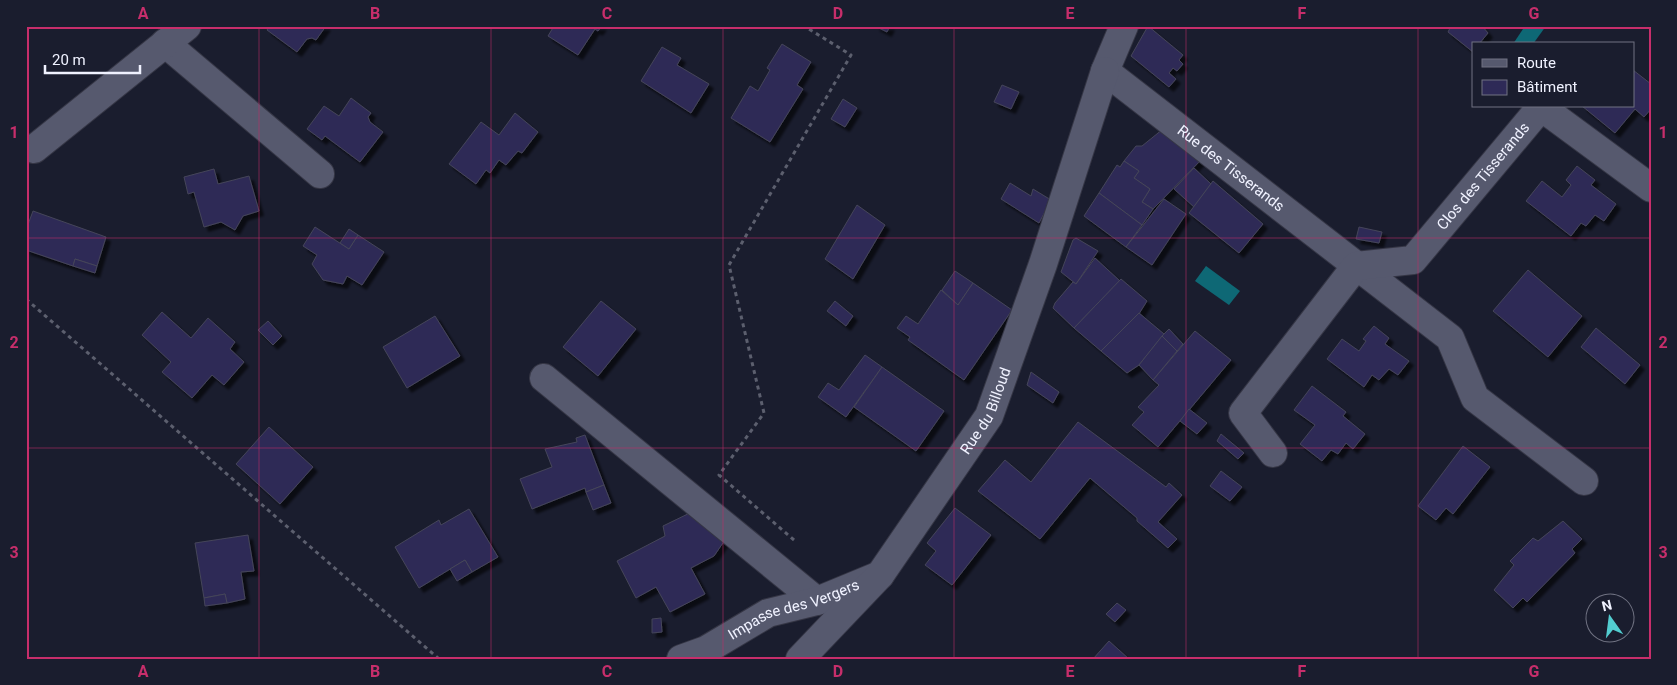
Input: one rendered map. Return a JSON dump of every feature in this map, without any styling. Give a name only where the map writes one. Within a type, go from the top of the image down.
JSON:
[{"type":"street","points":[[34,149],[187,26]]},
{"type":"street","points":[[1105,71],[1124,26]]},
{"type":"street","points":[[165,43],[320,174]]},
{"type":"street","name":"Rue du Billoud","points":[[807,656],[880,575],[989,416],[1043,264],[1105,71]]},
{"type":"street","name":"Rue des Tisserands","points":[[1105,71],[1356,266]]},
{"type":"street","name":"Clos des Tisserands","points":[[1356,266],[1413,260],[1540,108]]},
{"type":"street","name":"Clos des Tisserands","points":[[1542,108],[1651,188]]},
{"type":"street","points":[[1273,453],[1244,412],[1356,266],[1450,338],[1475,398],[1584,481]]},
{"type":"street","points":[[544,378],[817,601]]},
{"type":"street","name":"Impasse des Vergers","points":[[681,659],[706,650],[768,614],[817,601],[880,575]]},
{"type":"path","points":[[798,544],[719,475],[764,413],[729,265],[851,55],[804,26]]},
{"type":"path","points":[[26,298],[439,659]]},
{"type":"water","points":[[1525,26],[1546,26],[1534,42],[1514,42]]},
{"type":"water","points":[[1206,266],[1240,291],[1229,305],[1195,281]]},
{"type":"building","points":[[270,26],[326,26],[316,40],[312,38],[307,39],[297,52],[267,30]]},
{"type":"building","points":[[554,26],[602,26],[598,31],[595,29],[578,55],[548,36]]},
{"type":"building","points":[[875,26],[890,26],[887,32]]},
{"type":"building","points":[[1148,26],[1183,55],[1179,60],[1183,64],[1177,71],[1173,68],[1169,73],[1176,79],[1169,87],[1131,56]]},
{"type":"building","points":[[1451,26],[1482,26],[1488,33],[1481,42],[1472,42],[1472,51],[1448,32]]},
{"type":"building","points":[[782,44],[811,62],[797,85],[803,89],[770,142],[731,118],[750,86],[758,91],[770,70],[767,68]]},
{"type":"building","points":[[662,47],[681,58],[677,65],[709,84],[691,113],[641,81]]},
{"type":"building","points":[[1634,71],[1651,84],[1651,109],[1644,117],[1635,109],[1615,133],[1584,108],[1634,108]]},
{"type":"building","points":[[1002,85],[1019,92],[1011,109],[994,102]]},
{"type":"building","points":[[351,98],[371,113],[368,117],[370,122],[383,132],[360,162],[325,136],[322,140],[307,129],[324,106],[339,116]]},
{"type":"building","points":[[843,99],[857,108],[845,127],[831,119]]},
{"type":"building","points":[[515,113],[538,132],[522,153],[518,151],[506,165],[499,160],[490,173],[486,170],[476,184],[449,164],[481,122],[499,135]]},
{"type":"building","points":[[1163,129],[1202,159],[1153,209],[1142,202],[1150,189],[1134,178],[1139,171],[1124,161],[1136,146],[1142,146]]},
{"type":"building","points":[[1124,161],[1139,171],[1134,178],[1150,189],[1142,202],[1153,209],[1142,225],[1099,193],[1117,165],[1120,167]]},
{"type":"building","points":[[1577,166],[1595,180],[1591,185],[1616,204],[1604,221],[1595,215],[1586,226],[1581,223],[1571,236],[1526,201],[1542,181],[1562,197],[1571,185],[1566,180]]},
{"type":"building","points":[[1194,168],[1211,184],[1194,207],[1174,189]]},
{"type":"building","points":[[214,169],[218,184],[249,176],[259,211],[243,216],[235,230],[221,222],[204,227],[194,192],[188,194],[184,177]]},
{"type":"building","points":[[1213,181],[1263,224],[1239,253],[1189,213]]},
{"type":"building","points":[[1010,183],[1031,196],[1033,189],[1051,200],[1039,223],[1001,199]]},
{"type":"building","points":[[1099,193],[1142,225],[1126,247],[1084,216]]},
{"type":"building","points":[[1164,199],[1186,214],[1152,265],[1126,247]]},
{"type":"building","points":[[857,205],[885,225],[853,279],[825,259]]},
{"type":"building","points":[[33,211],[106,237],[97,266],[75,259],[73,266],[26,250],[26,230]]},
{"type":"building","points":[[315,227],[349,249],[358,235],[384,252],[362,285],[347,276],[343,284],[323,280],[312,264],[317,255],[303,246]]},
{"type":"building","points":[[1359,227],[1382,232],[1379,243],[1356,239]]},
{"type":"building","points":[[349,229],[358,235],[349,249],[340,243]]},
{"type":"building","points":[[1076,238],[1098,251],[1076,284],[1061,272],[1073,240]]},
{"type":"building","points":[[1095,258],[1120,281],[1074,328],[1053,308],[1073,282],[1076,284]]},
{"type":"building","points":[[75,259],[97,266],[95,273],[73,266]]},
{"type":"building","points":[[1528,270],[1582,316],[1548,357],[1493,311]]},
{"type":"building","points":[[955,271],[973,283],[958,305],[942,290]]},
{"type":"building","points":[[1121,279],[1147,301],[1137,317],[1101,351],[1074,328]]},
{"type":"building","points":[[973,283],[1012,310],[964,380],[908,340],[910,337],[897,328],[906,316],[918,324],[941,290],[958,305]]},
{"type":"building","points":[[601,301],[636,329],[598,376],[563,347]]},
{"type":"building","points":[[835,301],[853,316],[846,326],[827,311]]},
{"type":"building","points":[[162,312],[191,338],[208,318],[235,342],[230,349],[244,362],[224,385],[212,375],[192,398],[162,372],[171,362],[142,335]]},
{"type":"building","points":[[1139,313],[1164,334],[1139,365],[1127,373],[1101,351]]},
{"type":"building","points":[[435,316],[460,356],[407,388],[383,347]]},
{"type":"building","points":[[268,321],[282,336],[273,345],[258,330]]},
{"type":"building","points":[[1374,326],[1389,338],[1385,344],[1409,361],[1398,375],[1389,369],[1379,380],[1372,375],[1364,387],[1327,359],[1342,339],[1359,351],[1366,341],[1363,339]]},
{"type":"building","points":[[1596,328],[1640,365],[1625,384],[1581,347]]},
{"type":"building","points":[[1169,329],[1183,344],[1177,351],[1162,336]]},
{"type":"building","points":[[1195,331],[1231,360],[1158,447],[1132,425],[1144,412],[1138,407],[1159,385],[1153,380]]},
{"type":"building","points":[[1162,336],[1177,351],[1153,380],[1139,365]]},
{"type":"building","points":[[865,355],[882,367],[846,417],[818,397],[828,383],[839,390]]},
{"type":"building","points":[[882,367],[944,411],[916,451],[854,407]]},
{"type":"building","points":[[1031,372],[1059,392],[1053,403],[1027,385]]},
{"type":"building","points":[[1312,386],[1346,412],[1343,416],[1365,434],[1353,449],[1346,443],[1338,454],[1331,450],[1322,461],[1300,444],[1315,425],[1294,410]]},
{"type":"building","points":[[1189,409],[1207,423],[1197,434],[1180,421]]},
{"type":"building","points":[[1078,422],[1166,487],[1169,483],[1182,495],[1158,522],[1177,539],[1168,548],[1137,521],[1137,518],[1090,478],[1040,539],[978,491],[1005,460],[1031,482]]},
{"type":"building","points":[[269,427],[313,467],[280,504],[236,464]]},
{"type":"building","points":[[1221,434],[1244,453],[1238,459],[1217,441]]},
{"type":"building","points":[[585,435],[604,485],[586,492],[585,488],[532,509],[520,479],[552,467],[545,449],[577,442],[576,438]]},
{"type":"building","points":[[1463,446],[1490,467],[1453,514],[1446,508],[1436,520],[1418,506]]},
{"type":"building","points":[[1221,471],[1242,487],[1230,501],[1210,486]]},
{"type":"building","points":[[604,485],[611,503],[593,510],[586,492]]},
{"type":"building","points":[[955,508],[991,535],[952,585],[925,565],[936,551],[927,543]]},
{"type":"building","points":[[469,509],[498,557],[472,572],[465,560],[419,588],[395,547],[439,520],[441,525]]},
{"type":"building","points":[[696,510],[727,537],[714,556],[691,568],[705,594],[670,612],[656,587],[636,598],[617,561],[665,536],[663,526]]},
{"type":"building","points":[[1563,521],[1582,539],[1572,549],[1575,553],[1527,602],[1523,598],[1513,608],[1494,590],[1514,565],[1510,561],[1533,538],[1538,541]]},
{"type":"building","points":[[248,535],[254,571],[241,572],[245,599],[227,603],[225,594],[204,598],[195,543]]},
{"type":"building","points":[[465,560],[472,572],[457,581],[450,569]]},
{"type":"building","points":[[225,594],[227,603],[205,606],[204,598]]},
{"type":"building","points":[[1117,603],[1126,610],[1115,622],[1106,614]]},
{"type":"building","points":[[661,618],[662,632],[652,633],[652,619]]},
{"type":"building","points":[[1109,641],[1129,659],[1093,659]]}]
